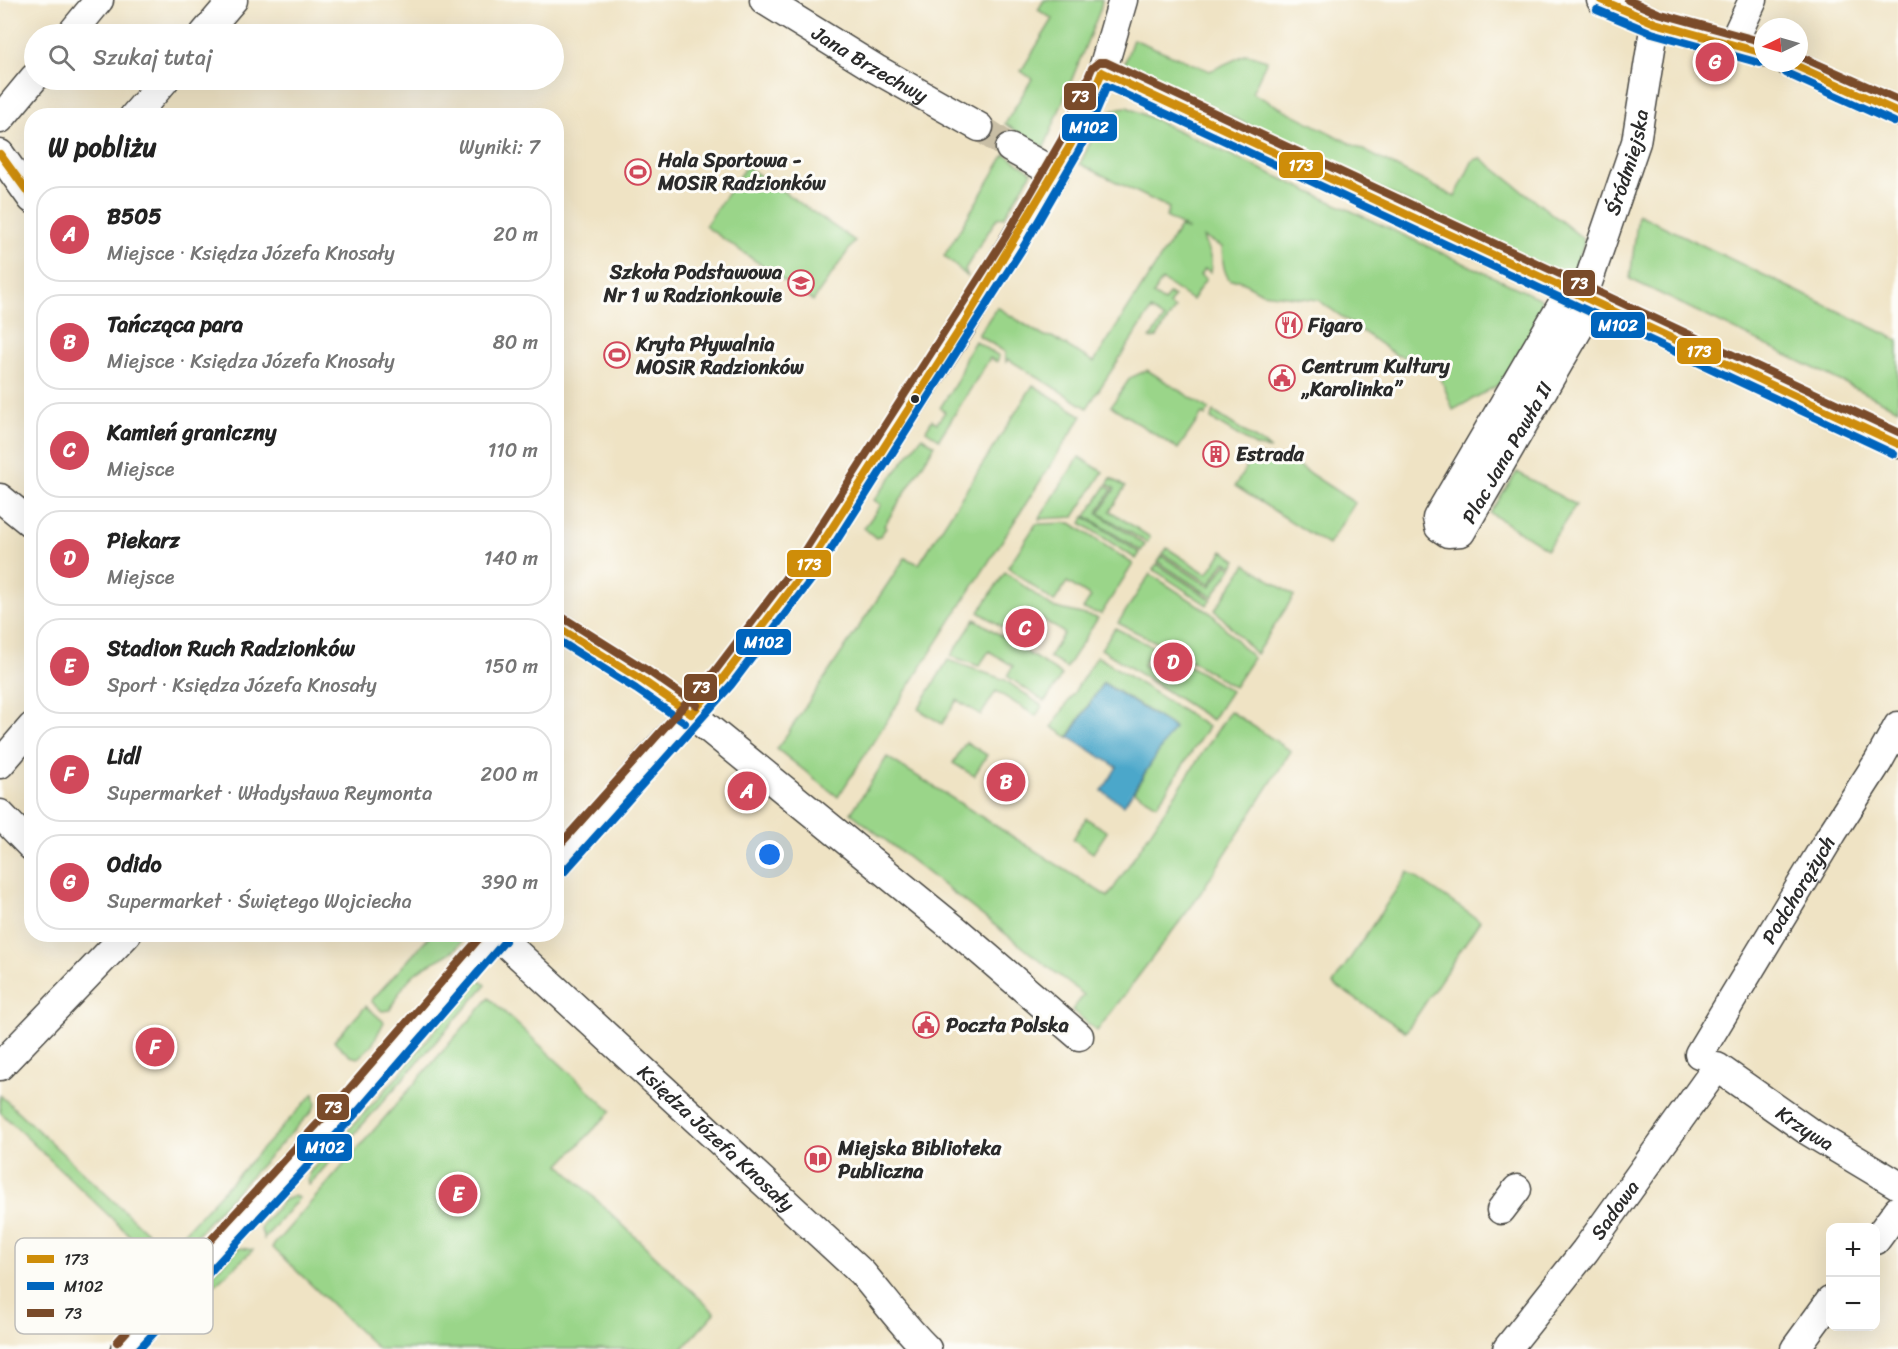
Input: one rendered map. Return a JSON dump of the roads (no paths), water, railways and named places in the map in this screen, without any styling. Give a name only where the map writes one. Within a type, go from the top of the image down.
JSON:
[{"type":"street","points":[[79,24],[99,0]]},
{"type":"street","points":[[213,24],[233,0]]},
{"type":"street","name":"Jana Brzechwy","points":[[764,0],[876,69],[979,127]]},
{"type":"street","points":[[564,856],[723,678],[805,570],[964,323],[1055,173],[1071,144],[1102,72],[1123,0]]},
{"type":"street","points":[[1601,0],[1655,23],[1754,51]]},
{"type":"street","points":[[1732,45],[1752,0]]},
{"type":"street","name":"Śródmiejska","points":[[1582,297],[1636,142],[1655,23]]},
{"type":"street","points":[[1808,71],[1898,112]]},
{"type":"street","points":[[1102,72],[1898,444]]},
{"type":"street","points":[[0,119],[24,90]]},
{"type":"street","points":[[141,108],[156,90]]},
{"type":"street","points":[[1010,148],[1055,173]]},
{"type":"street","points":[[0,154],[24,188]]},
{"type":"street","name":"Plac Jana Pawła II","points":[[1582,297],[1461,532],[1448,533],[1439,527],[1437,518],[1582,297]]},
{"type":"street","points":[[0,498],[24,518]]},
{"type":"street","points":[[564,632],[691,714],[956,930],[1079,1036]]},
{"type":"street","name":"Podchorążych","points":[[1708,1061],[1833,832],[1898,726]]},
{"type":"street","points":[[0,764],[24,736]]},
{"type":"street","points":[[0,814],[24,839]]},
{"type":"street","points":[[0,1066],[115,942]]},
{"type":"street","name":"Księdza Józefa Knosały","points":[[213,1253],[351,1103],[490,942]]},
{"type":"street","name":"Księdza Józefa Knosały","points":[[504,942],[862,1273],[891,1306],[905,1328],[927,1349]]},
{"type":"street","name":"Krzywa","points":[[1708,1061],[1808,1131],[1898,1185]]},
{"type":"street","name":"Sadowa","points":[[1507,1349],[1585,1251],[1708,1061]]},
{"type":"street","points":[[1880,1233],[1898,1210]]},
{"type":"street","points":[[1795,1349],[1826,1306]]},
{"type":"street","name":"Księdza Józefa Knosały","points":[[125,1349],[139,1334]]},
{"type":"water","points":[[1103,683],[1174,728],[1124,805],[1102,791],[1117,767],[1069,737]]},
{"type":"tunnel","points":[[979,127],[1010,148]]},
{"type":"place","name":"Odido","points":[[1715,62]]},
{"type":"place","name":"Hala Sportowa - MOSiR Radzionków","points":[[638,172]]},
{"type":"place","name":"Szkoła Podstawowa Nr 1 w Radzionkowie","points":[[801,283]]},
{"type":"place","name":"Figaro","points":[[1289,325]]},
{"type":"place","name":"Kryta Pływalnia MOSiR Radzionków","points":[[617,355]]},
{"type":"place","name":"Centrum Kultury „Karolinka”","points":[[1282,378]]},
{"type":"place","name":"Estrada","points":[[1216,454]]},
{"type":"place","name":"Kamień graniczny","points":[[1025,628]]},
{"type":"place","name":"Piekarz","points":[[1173,662]]},
{"type":"place","name":"Tańcząca para","points":[[1006,782]]},
{"type":"place","name":"B505","points":[[747,791]]},
{"type":"place","name":"Poczta Polska","points":[[926,1025]]},
{"type":"place","name":"Lidl","points":[[155,1047]]},
{"type":"place","name":"Miejska Biblioteka Publiczna","points":[[818,1159]]},
{"type":"place","name":"Stadion Ruch Radzionków","points":[[458,1194]]}]
